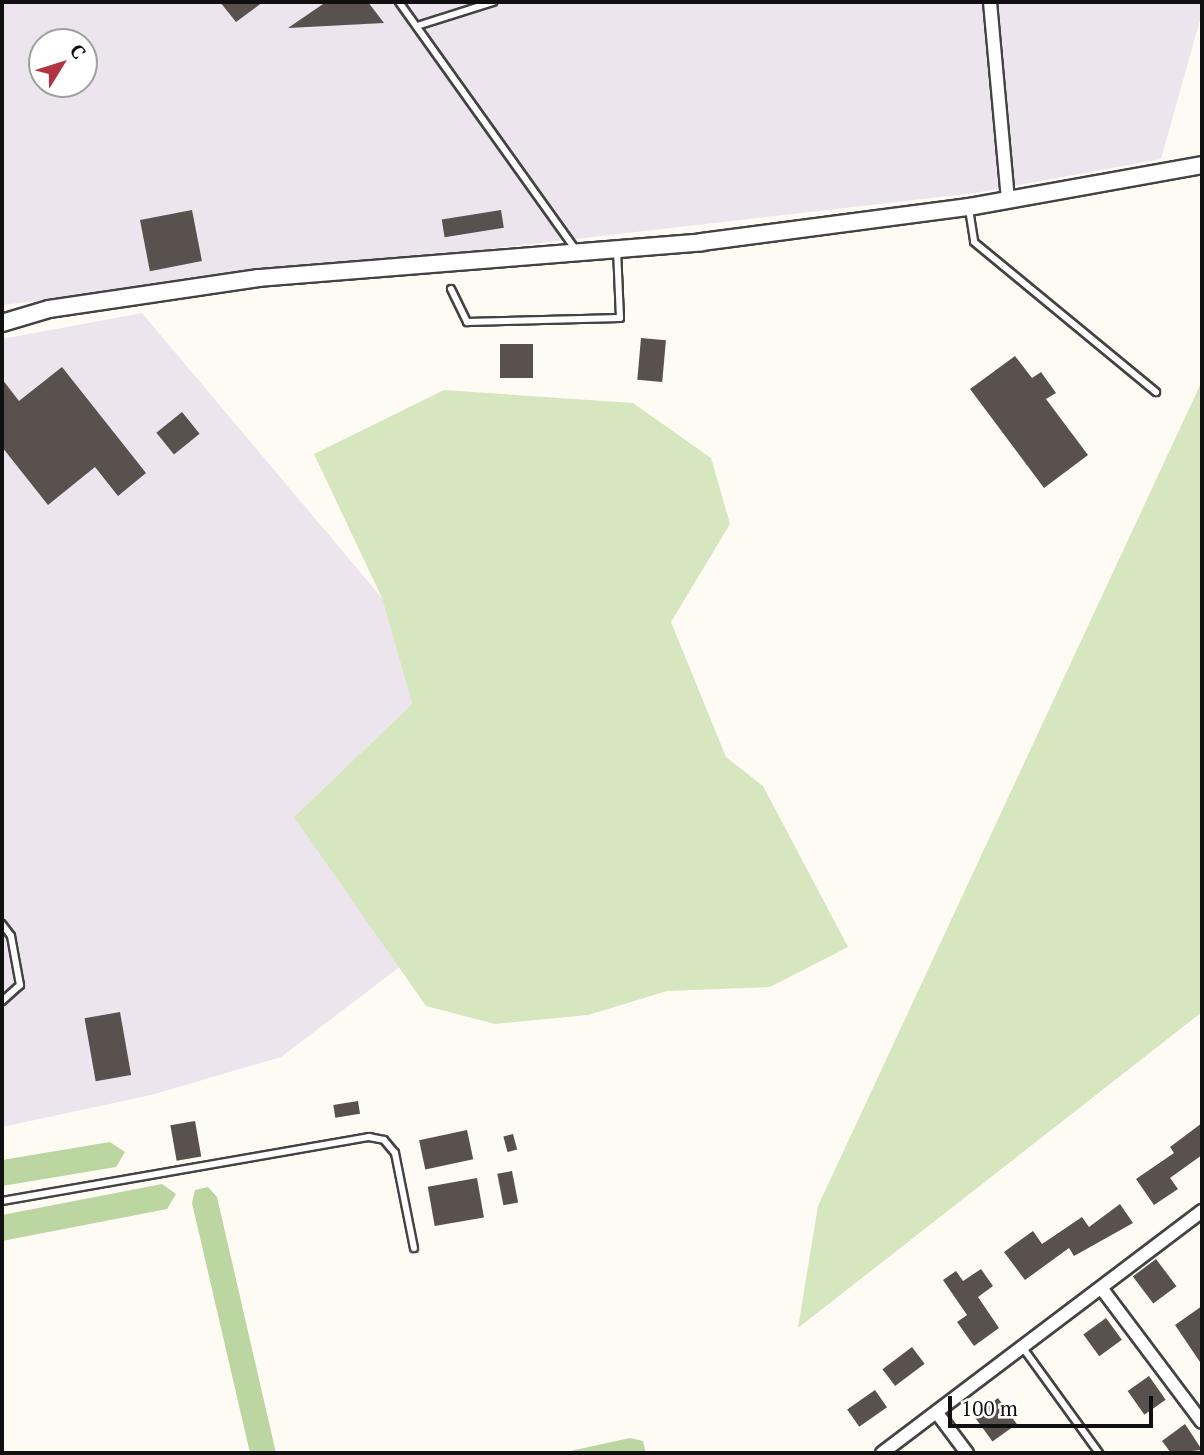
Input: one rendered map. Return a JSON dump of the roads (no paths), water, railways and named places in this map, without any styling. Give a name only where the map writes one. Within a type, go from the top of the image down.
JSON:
[{"type":"street","points":[[990,2],[1008,199]]},
{"type":"street","points":[[2,323],[49,309],[259,278],[617,248],[969,207],[1202,164]]},
{"type":"street","points":[[882,1453],[1202,1211]]},
{"type":"street","points":[[1102,1289],[1202,1422]]},
{"type":"street","points":[[937,1413],[967,1453]]},
{"type":"lane","points":[[399,2],[577,251]]},
{"type":"lane","points":[[417,26],[493,2]]},
{"type":"lane","points":[[969,207],[974,242],[1156,392]]},
{"type":"lane","points":[[451,289],[467,322],[620,318],[617,248]]},
{"type":"lane","points":[[2,923],[11,936],[20,985],[2,1001]]},
{"type":"lane","points":[[2,1201],[369,1137],[384,1140],[394,1153],[414,1248]]},
{"type":"lane","points":[[1023,1348],[1099,1453]]}]
